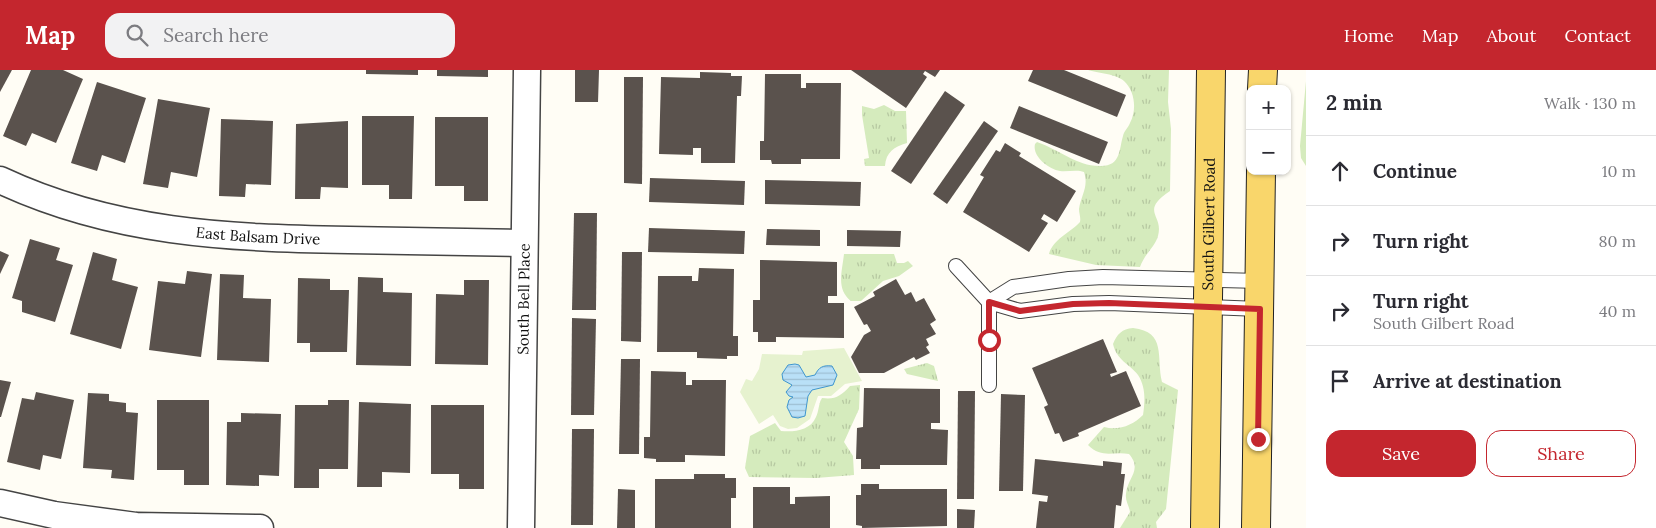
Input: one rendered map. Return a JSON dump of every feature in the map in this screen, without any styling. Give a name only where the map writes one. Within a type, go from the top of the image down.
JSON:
[{"type":"main road","name":"South Gilbert Road","points":[[1205,528],[1211,70]]},
{"type":"main road","points":[[1262,85],[1263,70]]},
{"type":"main road","points":[[1256,528],[1261,175]]},
{"type":"street","name":"South Bell Place","points":[[521,528],[527,70]]},
{"type":"street","name":"East Balsam Drive","points":[[0,180],[73,208],[126,222],[180,232],[251,238],[524,242]]},
{"type":"street","points":[[0,503],[54,516],[136,526],[260,528]]},
{"type":"lane","points":[[956,266],[989,302],[1020,311],[1073,304],[1109,303],[1208,293],[1260,282]]},
{"type":"lane","points":[[989,302],[1013,287],[1103,276],[1208,293],[1260,309]]},
{"type":"lane","points":[[989,302],[989,385]]},
{"type":"green space","points":[[1088,70],[1169,70],[1168,102],[1171,129],[1170,191],[1161,198],[1154,209],[1159,229],[1158,236],[1140,267],[1096,265],[1049,254],[1054,244],[1080,222],[1079,209],[1086,182],[1084,172],[1060,171],[1046,165],[1038,157],[1035,144],[1037,142],[1045,145],[1084,164],[1093,166],[1108,165],[1116,160],[1118,156],[1124,134],[1134,112],[1133,95],[1124,81],[1112,75]]},
{"type":"green space","points":[[1306,81],[1306,166],[1301,158],[1300,146]]},
{"type":"green space","points":[[884,105],[895,111],[906,111],[907,143],[898,146],[889,154],[885,166],[865,166],[864,159],[869,158],[862,106],[874,109]]},
{"type":"green space","points":[[844,254],[894,254],[897,263],[908,261],[913,266],[899,276],[883,281],[861,301],[851,301],[843,291],[841,280]]},
{"type":"green space","points":[[1133,328],[1144,330],[1156,340],[1162,382],[1178,390],[1166,509],[1156,522],[1157,528],[1120,528],[1130,512],[1126,496],[1135,465],[1129,454],[1098,452],[1088,445],[1104,427],[1120,428],[1135,422],[1143,415],[1144,395],[1141,380],[1135,371],[1117,354],[1113,344],[1120,333]]},
{"type":"green space","points":[[844,348],[862,381],[845,384],[831,396],[818,396],[810,419],[797,428],[788,429],[780,426],[773,415],[759,424],[740,392],[746,379],[752,381],[759,369],[762,354],[802,355],[803,351]]},
{"type":"green space","points":[[927,363],[934,366],[938,381],[907,374],[904,369]]},
{"type":"green space","points":[[860,385],[859,409],[844,442],[853,456],[854,475],[816,478],[749,477],[745,468],[750,436],[775,423],[781,431],[796,431],[806,428],[816,417],[822,398],[834,398],[841,395],[850,386]]},
{"type":"water","points":[[788,365],[799,365],[806,377],[815,375],[820,368],[826,366],[832,366],[837,375],[833,385],[812,390],[808,396],[805,416],[798,418],[792,417],[787,407],[789,400],[793,397],[789,396],[786,392],[792,385],[783,380],[782,374]]},
{"type":"building","points":[[0,70],[12,70],[0,92]]},
{"type":"building","points":[[31,70],[63,70],[83,79],[56,143],[32,133],[26,146],[3,136]]},
{"type":"building","points":[[366,70],[418,70],[418,75],[366,74]]},
{"type":"building","points":[[437,70],[488,70],[488,77],[437,76]]},
{"type":"building","points":[[575,70],[599,70],[598,102],[575,102]]},
{"type":"building","points":[[851,70],[940,70],[935,77],[925,71],[923,74],[927,77],[906,108]]},
{"type":"building","points":[[1033,70],[1064,70],[1126,95],[1117,117],[1028,81]]},
{"type":"building","points":[[700,72],[731,73],[731,76],[742,76],[741,96],[737,96],[735,163],[701,163],[701,148],[693,148],[693,155],[659,154],[661,77],[700,78]]},
{"type":"building","points":[[765,74],[801,74],[801,88],[806,88],[806,83],[841,83],[840,159],[801,159],[801,164],[772,164],[771,160],[760,160],[760,141],[764,141]]},
{"type":"building","points":[[624,77],[643,77],[642,184],[624,183]]},
{"type":"building","points":[[97,82],[146,98],[125,163],[102,155],[97,171],[71,163]]},
{"type":"building","points":[[945,91],[965,105],[911,184],[891,171]]},
{"type":"building","points":[[158,99],[210,108],[197,177],[171,172],[168,188],[143,184]]},
{"type":"building","points":[[1019,106],[1108,142],[1099,164],[1010,128]]},
{"type":"building","points":[[362,116],[414,116],[412,199],[389,199],[389,185],[362,185]]},
{"type":"building","points":[[435,117],[488,117],[488,201],[464,201],[464,186],[435,186]]},
{"type":"building","points":[[221,119],[273,121],[271,185],[246,184],[245,197],[219,196]]},
{"type":"building","points":[[348,121],[348,188],[321,187],[320,199],[295,199],[296,124]]},
{"type":"building","points":[[984,121],[998,131],[947,204],[933,194]]},
{"type":"building","points":[[1005,143],[1021,153],[1019,156],[1076,191],[1057,222],[1044,214],[1041,219],[1048,223],[1029,252],[963,212],[984,177],[980,175],[996,150],[1000,152]]},
{"type":"building","points":[[650,178],[745,181],[744,205],[649,202]]},
{"type":"building","points":[[765,180],[861,182],[860,206],[765,204]]},
{"type":"building","points":[[574,213],[597,213],[596,310],[572,310]]},
{"type":"building","points":[[649,228],[745,231],[744,254],[648,252]]},
{"type":"building","points":[[767,229],[820,230],[820,246],[766,245]]},
{"type":"building","points":[[847,230],[901,231],[900,247],[847,246]]},
{"type":"building","points":[[30,239],[60,248],[56,260],[73,265],[55,322],[22,312],[22,301],[12,298]]},
{"type":"building","points":[[0,251],[9,255],[0,274]]},
{"type":"building","points":[[93,252],[117,259],[112,280],[138,287],[121,349],[70,334]]},
{"type":"building","points":[[622,252],[642,252],[641,342],[621,341]]},
{"type":"building","points":[[760,260],[837,262],[837,296],[828,296],[828,303],[844,303],[844,338],[776,337],[776,342],[758,342],[758,332],[753,332],[753,300],[760,300]]},
{"type":"building","points":[[699,268],[734,269],[733,336],[738,336],[738,356],[727,356],[727,359],[697,358],[697,352],[657,352],[658,276],[692,276],[692,281],[698,281]]},
{"type":"building","points":[[187,271],[212,274],[201,357],[149,350],[158,281],[185,284]]},
{"type":"building","points":[[220,274],[244,275],[243,298],[271,299],[269,362],[217,360]]},
{"type":"building","points":[[358,277],[383,278],[383,292],[412,293],[411,366],[356,365]]},
{"type":"building","points":[[298,278],[330,279],[330,290],[349,290],[347,352],[310,352],[310,343],[297,343]]},
{"type":"building","points":[[896,279],[905,295],[911,292],[916,302],[924,298],[936,320],[930,324],[936,334],[926,339],[929,345],[926,347],[930,353],[916,360],[914,357],[884,373],[859,373],[851,357],[864,335],[871,331],[867,324],[864,325],[854,307],[875,296],[873,292]]},
{"type":"building","points":[[464,280],[489,280],[488,365],[435,364],[436,294],[464,295]]},
{"type":"building","points":[[572,318],[596,319],[594,415],[571,415]]},
{"type":"building","points":[[1103,339],[1117,372],[1110,374],[1111,377],[1126,371],[1141,406],[1078,433],[1079,436],[1063,442],[1059,433],[1055,434],[1044,407],[1048,405],[1032,368]]},
{"type":"building","points":[[621,359],[640,359],[639,454],[619,454]]},
{"type":"building","points":[[651,371],[686,372],[686,385],[692,385],[692,380],[726,380],[725,456],[685,455],[685,462],[656,462],[656,459],[644,458],[644,437],[650,437]]},
{"type":"building","points":[[0,380],[11,382],[1,417],[0,417]]},
{"type":"building","points":[[864,388],[940,389],[940,423],[931,423],[931,429],[948,430],[947,465],[880,465],[880,469],[861,469],[861,459],[856,459],[857,428],[863,427]]},
{"type":"building","points":[[958,391],[975,391],[974,499],[957,499]]},
{"type":"building","points":[[36,392],[74,400],[61,459],[43,455],[40,470],[7,462],[22,398],[34,400]]},
{"type":"building","points":[[88,393],[109,394],[109,401],[126,403],[126,412],[138,413],[134,480],[111,478],[112,470],[83,468]]},
{"type":"building","points":[[1001,394],[1025,395],[1023,491],[999,491]]},
{"type":"building","points":[[157,400],[209,400],[209,485],[184,485],[184,470],[157,470]]},
{"type":"building","points":[[328,400],[349,400],[348,469],[319,469],[319,488],[294,488],[295,405],[328,405]]},
{"type":"building","points":[[359,402],[411,404],[410,473],[382,472],[382,487],[357,487]]},
{"type":"building","points":[[431,405],[484,405],[484,489],[459,489],[459,474],[431,474]]},
{"type":"building","points":[[241,413],[281,414],[279,476],[259,475],[259,486],[226,485],[227,422],[241,422]]},
{"type":"building","points":[[572,429],[594,429],[593,525],[571,525]]},
{"type":"building","points":[[1035,459],[1103,466],[1103,461],[1122,463],[1121,474],[1125,474],[1121,506],[1116,505],[1114,528],[1036,528],[1039,501],[1047,502],[1048,496],[1032,494]]},
{"type":"building","points":[[694,474],[725,474],[725,478],[736,478],[736,498],[731,498],[731,528],[655,528],[655,479],[694,479]]},
{"type":"building","points":[[861,484],[879,484],[879,489],[947,489],[947,526],[862,528],[862,526],[856,525],[856,495],[861,495]]},
{"type":"building","points":[[753,487],[790,487],[790,504],[795,504],[795,497],[830,496],[830,528],[753,528]]},
{"type":"building","points":[[618,489],[635,490],[635,528],[617,528]]},
{"type":"building","points":[[957,509],[975,510],[974,528],[957,528]]},
{"type":"route","points":[[989,340],[989,302],[1020,311],[1073,304],[1109,303],[1260,309],[1258,439]]}]
